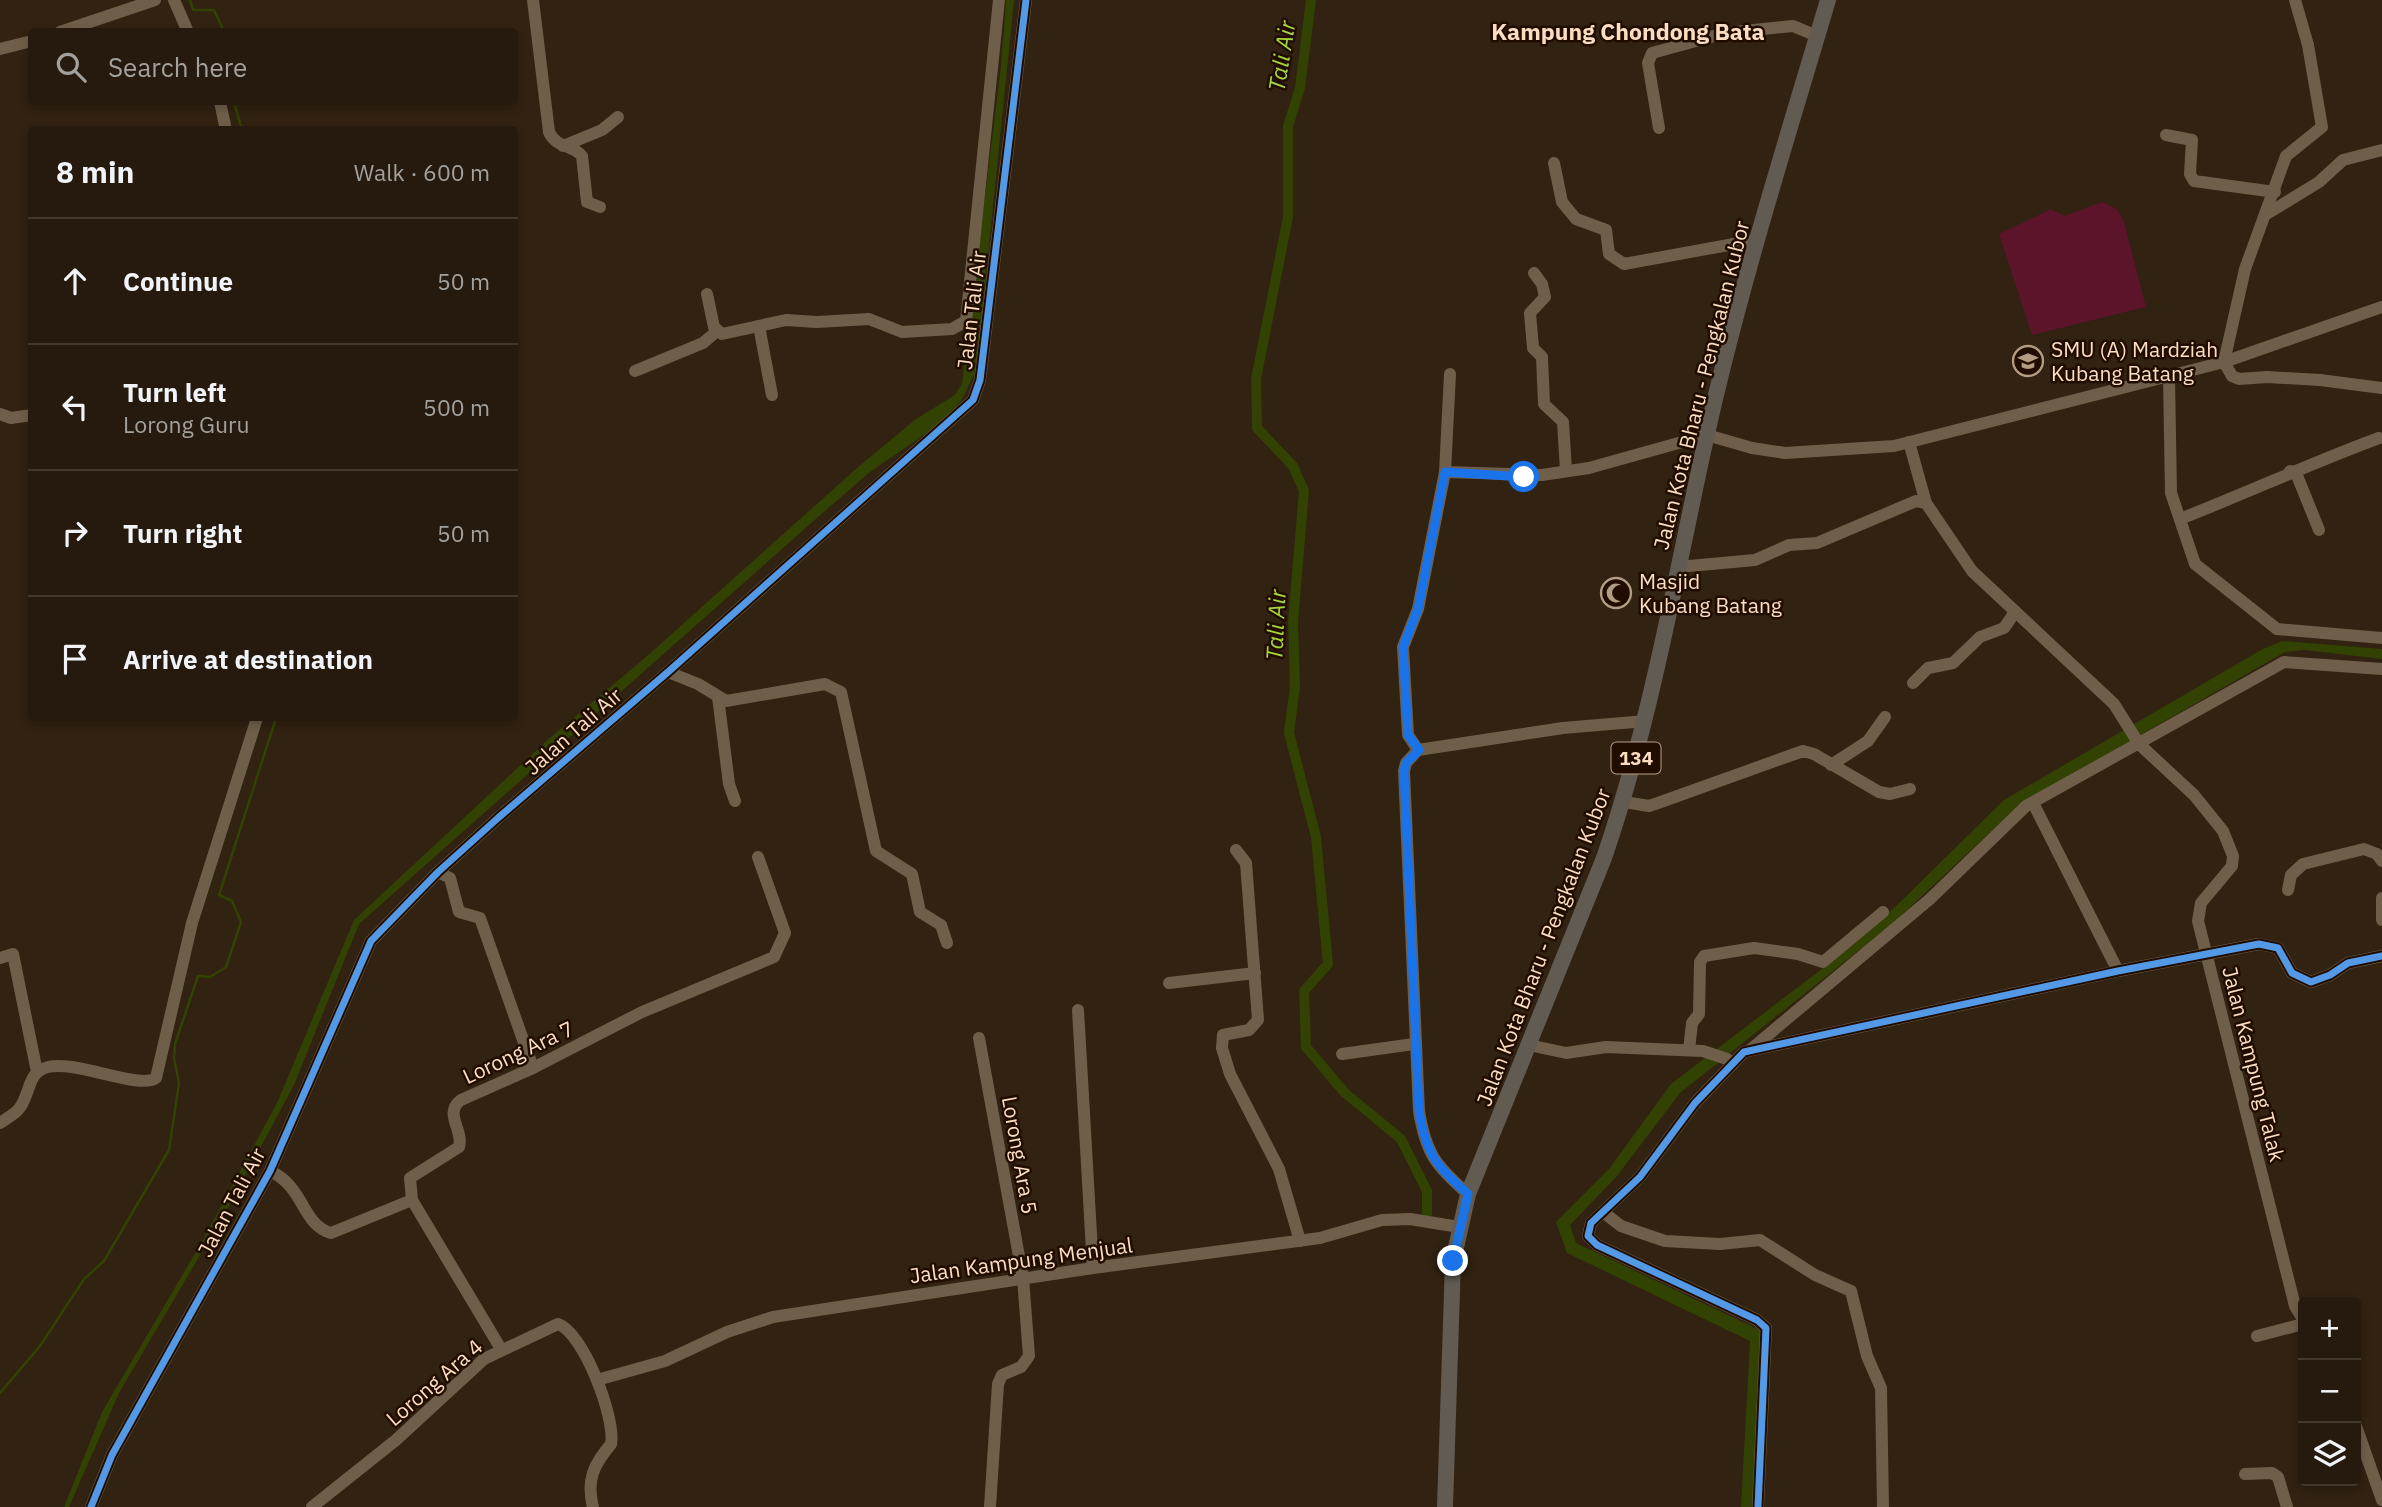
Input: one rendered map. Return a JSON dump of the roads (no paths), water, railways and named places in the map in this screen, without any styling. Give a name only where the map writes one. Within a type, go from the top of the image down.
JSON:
[{"type":"main road","name":"Jalan Kota Bharu - Pengkalan Kubor","points":[[1445,1507],[1453,1261],[1459,1227],[1468,1194],[1604,858],[1624,802],[1646,721],[1707,435],[1756,240],[1828,0]]},
{"type":"street","points":[[72,28],[155,0]]},
{"type":"street","points":[[174,0],[186,28]]},
{"type":"street","points":[[533,0],[548,132],[556,143],[577,151],[582,156],[587,202],[600,207]]},
{"type":"street","points":[[717,331],[727,334],[786,320],[817,323],[869,319],[902,332],[952,329],[966,321],[999,0]]},
{"type":"street","name":"Jalan Tali Air","points":[[91,1507],[111,1455],[270,1171],[329,1041],[363,955],[383,926],[438,873],[965,408],[978,391],[1026,0]]},
{"type":"street","points":[[2295,0],[2308,45],[2322,124],[2319,131],[2288,154],[2245,269],[2224,362],[2232,376],[2239,379],[2293,378],[2382,388]]},
{"type":"street","points":[[1659,128],[1648,63],[1652,53],[1725,33],[1793,26],[1817,36]]},
{"type":"street","points":[[0,49],[28,42]]},
{"type":"street","points":[[221,105],[225,126]]},
{"type":"street","points":[[563,146],[604,129],[618,117]]},
{"type":"street","points":[[2166,135],[2192,140],[2190,174],[2194,181],[2254,186],[2275,192]]},
{"type":"street","points":[[2265,215],[2319,182],[2343,160],[2382,150]]},
{"type":"street","points":[[1554,163],[1561,201],[1578,220],[1606,230],[1609,254],[1624,264],[1756,240]]},
{"type":"street","points":[[1534,273],[1542,284],[1545,296],[1530,313],[1533,348],[1542,357],[1545,407],[1563,422],[1566,471]]},
{"type":"street","points":[[707,294],[717,331]]},
{"type":"street","points":[[1445,472],[1524,477],[1566,471],[1707,435],[1752,449],[1785,453],[1894,446],[2224,362],[2382,307]]},
{"type":"street","points":[[759,326],[772,394]]},
{"type":"street","points":[[635,371],[703,343],[717,331]]},
{"type":"street","points":[[1419,750],[1408,735],[1403,647],[1418,609],[1445,472],[1450,374]]},
{"type":"street","points":[[2169,377],[2171,493],[2195,564],[2271,626],[2280,630],[2382,638]]},
{"type":"street","points":[[0,414],[12,418],[28,416]]},
{"type":"street","points":[[2180,519],[2267,485],[2290,471],[2379,438]]},
{"type":"street","name":"Jalan Kampung Talak","points":[[1909,442],[1926,503],[1971,570],[2114,704],[2137,742],[2209,812],[2223,831],[2233,856],[2230,871],[2199,907],[2198,921],[2298,1312]]},
{"type":"street","points":[[2290,471],[2296,473],[2319,530]]},
{"type":"street","points":[[1678,567],[1755,560],[1787,546],[1829,539],[1916,501],[1926,503]]},
{"type":"street","points":[[1913,683],[1928,668],[1953,663],[1980,637],[2004,628],[2015,612]]},
{"type":"street","points":[[1748,1052],[1930,899],[2033,803],[2137,742],[2287,661],[2382,669]]},
{"type":"street","points":[[668,672],[698,684],[718,696],[736,701],[825,684],[841,692],[876,851],[909,870],[920,912],[941,925],[947,943]]},
{"type":"street","points":[[718,696],[729,784],[735,802]]},
{"type":"street","points":[[1832,765],[1868,741],[1885,717]]},
{"type":"street","points":[[37,1072],[48,1067],[77,1065],[145,1082],[156,1078],[192,923],[256,721]]},
{"type":"street","points":[[1468,1194],[1441,1170],[1424,1143],[1414,1044],[1404,771],[1406,763],[1419,750],[1563,728],[1646,721]]},
{"type":"street","points":[[1624,802],[1650,806],[1798,751],[1811,752],[1882,793],[1910,789]]},
{"type":"street","points":[[2033,803],[2118,971]]},
{"type":"street","points":[[2288,890],[2291,875],[2303,864],[2364,849],[2376,854],[2382,861]]},
{"type":"street","points":[[1236,850],[1245,863],[1258,1020],[1249,1030],[1223,1035],[1222,1048],[1230,1074],[1279,1169],[1300,1241]]},
{"type":"street","name":"Lorong Ara 7","points":[[412,1200],[410,1178],[459,1147],[460,1136],[453,1114],[456,1104],[642,1012],[774,957],[785,933],[758,857]]},
{"type":"street","points":[[438,873],[450,878],[459,912],[480,918],[533,1068]]},
{"type":"street","points":[[2382,898],[2382,919]]},
{"type":"street","points":[[1689,1050],[1692,1023],[1699,1012],[1702,957],[1754,948],[1798,954],[1823,962],[1883,912]]},
{"type":"street","points":[[1758,1507],[1766,1328],[1757,1320],[1597,1245],[1588,1231],[1591,1223],[1640,1177],[1695,1103],[1730,1062],[1748,1052],[2118,971],[2259,944],[2272,945],[2283,953],[2297,978],[2311,982],[2330,975],[2348,963],[2382,956]]},
{"type":"street","points":[[0,958],[13,954],[37,1072],[19,1108],[0,1123]]},
{"type":"street","points":[[1169,983],[1255,973]]},
{"type":"street","points":[[1078,1010],[1093,1268]]},
{"type":"street","name":"Lorong Ara 5","points":[[979,1038],[1023,1278],[1028,1356],[1021,1367],[1005,1373],[998,1384],[990,1507]]},
{"type":"street","points":[[1342,1054],[1414,1044]]},
{"type":"street","points":[[1528,1045],[1566,1053],[1606,1047],[1689,1050],[1708,1052],[1730,1062]]},
{"type":"street","points":[[270,1171],[285,1178],[313,1223],[321,1230],[331,1233],[412,1200],[501,1349]]},
{"type":"street","points":[[1603,1212],[1621,1226],[1665,1241],[1722,1244],[1760,1240],[1815,1275],[1851,1291],[1867,1356],[1881,1388],[1884,1507]]},
{"type":"street","name":"Jalan Kampung Menjual","points":[[597,1380],[665,1361],[727,1332],[773,1317],[1023,1278],[1300,1241],[1382,1220],[1410,1219],[1459,1227]]},
{"type":"street","points":[[2258,1336],[2298,1324]]},
{"type":"street","name":"Lorong Ara 4","points":[[312,1507],[396,1440],[466,1374],[501,1349],[549,1326],[566,1326],[597,1380],[609,1413],[611,1444],[592,1470],[590,1486],[593,1507]]},
{"type":"street","points":[[2361,1440],[2382,1500]]},
{"type":"street","points":[[2245,1474],[2272,1473],[2278,1476],[2287,1507]]},
{"type":"waterway","points":[[190,0],[193,10],[214,10],[222,28]]},
{"type":"waterway","name":"Tali Air","points":[[1311,0],[1300,88],[1288,126],[1288,217],[1256,379],[1257,428],[1293,466],[1304,491],[1293,622],[1295,686],[1289,733],[1316,837],[1328,964],[1304,991],[1306,1047],[1345,1093],[1401,1139],[1427,1191],[1427,1213]]},
{"type":"waterway","points":[[235,105],[241,126]]},
{"type":"waterway","points":[[0,1393],[40,1346],[84,1279],[104,1261],[169,1150],[179,1083],[174,1058],[175,1044],[198,976],[210,977],[226,967],[241,922],[232,901],[219,895],[275,721]]},
{"type":"place","name":"SMU (A) Mardziah Kubang Batang","points":[[2028,361]]},
{"type":"place","name":"Masjid Kubang Batang","points":[[1616,593]]},
{"type":"district","name":"Kampung Chondong Bata","points":[[1628,31]]}]
